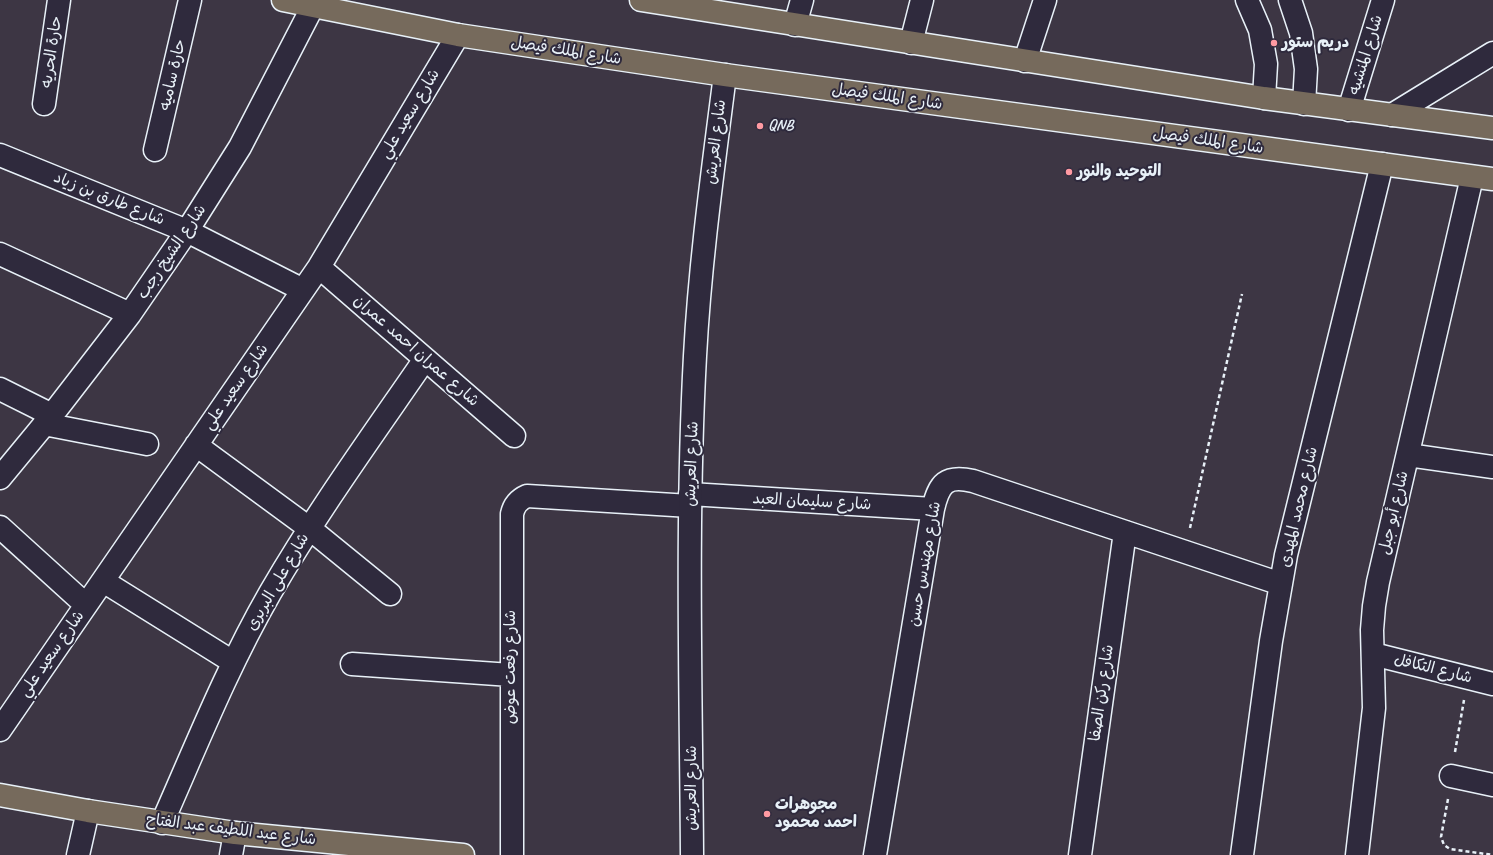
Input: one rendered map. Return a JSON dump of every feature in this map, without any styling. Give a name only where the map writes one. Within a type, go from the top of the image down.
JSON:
[{"type":"main road","name":"شارع الملك فيصل","points":[[283,0],[458,35],[725,75],[1482,178]]},
{"type":"main road","points":[[641,0],[1264,98],[1493,128]]},
{"type":"main road","name":"شارع عبد اللطيف عبد الفتاح","points":[[0,795],[162,823],[236,833],[412,852],[463,855]]},
{"type":"street","name":"حارة الحريه","points":[[44,104],[59,0]]},
{"type":"street","name":"حارة ساميه","points":[[155,150],[190,0]]},
{"type":"street","points":[[796,25],[802,0]]},
{"type":"street","points":[[911,42],[922,0]]},
{"type":"street","points":[[1025,61],[1045,0]]},
{"type":"street","points":[[1247,0],[1260,30],[1266,64],[1264,98]]},
{"type":"street","points":[[1290,0],[1301,34],[1306,69],[1304,104]]},
{"type":"street","name":"شارع المنشيه","points":[[1349,110],[1383,0]]},
{"type":"street","name":"شارع الشيخ رجب","points":[[0,478],[130,314],[187,231],[240,147],[313,6]]},
{"type":"street","name":"شارع سعيد علي","points":[[0,730],[319,267],[458,35]]},
{"type":"street","points":[[1392,115],[1493,53]]},
{"type":"street","name":"شارع العريش","points":[[692,855],[690,500],[696,348],[707,218],[725,75]]},
{"type":"street","name":"شارع طارق بن زياد","points":[[0,155],[187,231],[303,290]]},
{"type":"street","name":"شارع محمد المهدى","points":[[1242,855],[1280,584],[1382,164]]},
{"type":"street","name":"شارع أبو جبل","points":[[1357,855],[1374,708],[1374,606],[1378,582],[1408,455],[1482,178]]},
{"type":"street","points":[[0,254],[130,314]]},
{"type":"street","name":"شارع عمران احمد عمران","points":[[319,267],[514,436]]},
{"type":"street","name":"شارع على البربرى","points":[[162,823],[234,662],[269,594],[308,528],[425,359]]},
{"type":"street","points":[[0,389],[48,419],[147,444]]},
{"type":"street","points":[[196,445],[308,528],[390,594]]},
{"type":"street","points":[[1408,455],[1493,467]]},
{"type":"street","name":"شارع مهندس حسن","points":[[876,855],[933,509],[938,494],[944,483],[951,480],[964,479],[1280,584]]},
{"type":"street","name":"شارع رفعت عوض","points":[[512,855],[512,514],[514,506],[520,500],[527,496],[536,496]]},
{"type":"street","name":"شارع سليمان العبد","points":[[536,496],[933,509]]},
{"type":"street","points":[[0,528],[86,605]]},
{"type":"street","name":"شارع ركن الصفا","points":[[1080,855],[1125,532]]},
{"type":"street","points":[[103,581],[234,662]]},
{"type":"street","name":"شارع التكافل","points":[[1373,654],[1493,684]]},
{"type":"street","points":[[352,664],[512,675]]},
{"type":"street","points":[[1451,776],[1493,785]]},
{"type":"street","points":[[78,855],[88,811]]},
{"type":"street","points":[[232,855],[236,833]]},
{"type":"path","points":[[1185,552],[1242,294]]},
{"type":"place","name":"دريم ستور","points":[[1274,43]]},
{"type":"place","name":"QNB","points":[[760,126]]},
{"type":"place","name":"التوحيد والنور","points":[[1069,172]]},
{"type":"place","name":"مجوهرات احمد محمود","points":[[767,814]]}]
